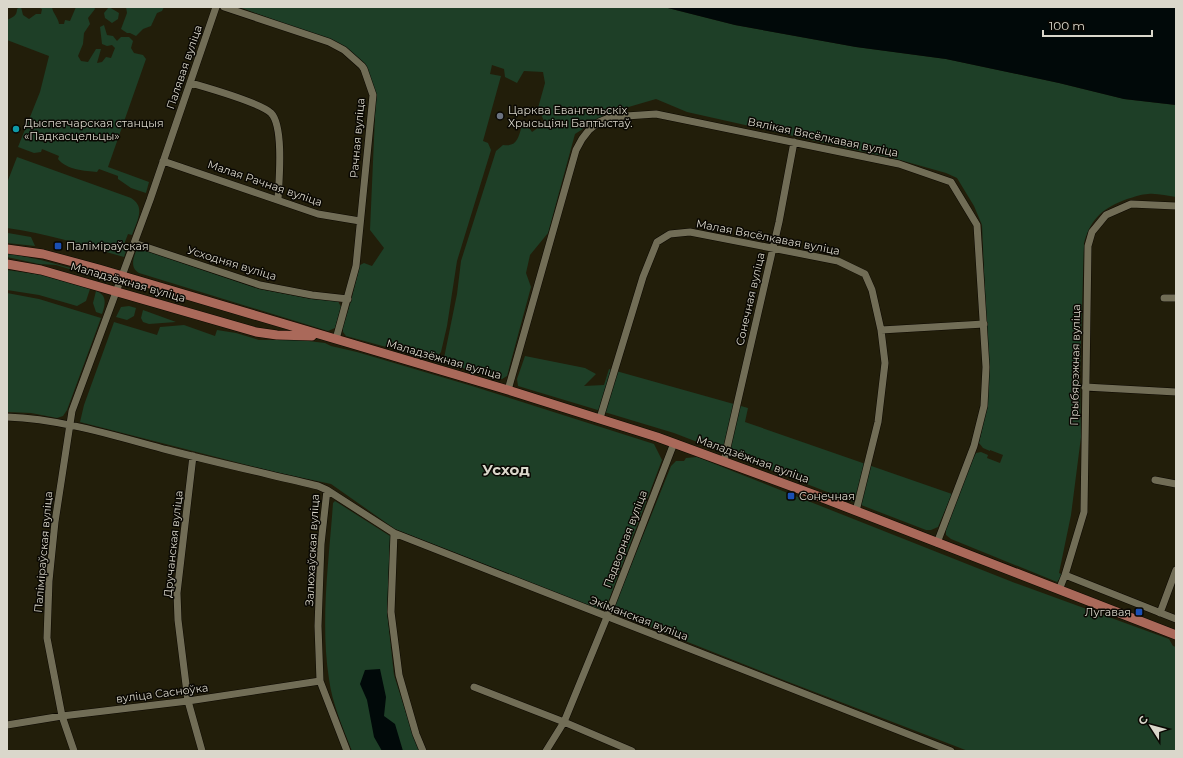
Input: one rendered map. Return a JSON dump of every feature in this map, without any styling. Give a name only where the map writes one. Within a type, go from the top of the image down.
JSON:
[{"type":"main road","name":"Маладзёжная вуліца","points":[[7,248],[42,254],[122,276],[600,418],[724,461],[1176,635]]},
{"type":"main road","name":"Маладзёжная вуліца","points":[[7,264],[41,270],[256,332],[276,335],[320,336],[336,339]]},
{"type":"street","name":"Палявая вуліца","points":[[116,291],[164,161],[216,7]]},
{"type":"street","name":"Рачная вуліца","points":[[224,7],[329,42],[344,50],[364,69],[373,95],[356,266],[336,339]]},
{"type":"street","points":[[190,83],[256,105],[270,113],[275,119],[279,143],[278,200]]},
{"type":"street","name":"Вялікая Вясёлкавая вуліца","points":[[508,390],[576,150],[582,138],[599,122],[611,117],[656,114],[899,164],[951,182],[977,225],[986,367],[984,406],[974,446],[937,543]]},
{"type":"street","name":"Сонечная вуліца","points":[[724,461],[773,248],[794,142]]},
{"type":"street","name":"Малая Рачная вуліца","points":[[164,161],[318,214],[360,221]]},
{"type":"street","name":"Прыбярэжная вуліца","points":[[1059,590],[1084,512],[1088,246],[1092,232],[1106,215],[1131,204],[1176,206]]},
{"type":"street","name":"Малая Вясёлкавая вуліца","points":[[600,418],[643,277],[657,242],[670,234],[690,232],[838,261],[865,274],[872,290],[881,330],[885,363],[878,422],[856,511]]},
{"type":"street","name":"Усходняя вуліца","points":[[134,243],[260,285],[312,295],[348,299]]},
{"type":"street","name":"Паліміраўская вуліца","points":[[74,751],[62,716],[47,638],[49,581],[54,522],[75,401],[116,291]]},
{"type":"street","points":[[1164,298],[1176,298]]},
{"type":"street","points":[[881,330],[984,324]]},
{"type":"street","points":[[1085,387],[1176,392]]},
{"type":"street","name":"Залюхаўская вуліца","points":[[7,417],[29,418],[70,424],[193,456],[318,486],[327,490],[321,544],[318,626],[320,681],[347,751]]},
{"type":"street","name":"Падворная вуліца","points":[[546,751],[564,722],[607,617],[674,443]]},
{"type":"street","name":"Дручанская вуліца","points":[[193,456],[177,593],[178,620],[188,701],[202,751]]},
{"type":"street","points":[[1155,480],[1176,484]]},
{"type":"street","name":"Экіманская вуліца","points":[[327,490],[394,533],[951,751]]},
{"type":"street","points":[[394,533],[390,612],[399,675],[416,734],[423,751]]},
{"type":"street","points":[[1160,613],[1176,570]]},
{"type":"street","points":[[1065,575],[1176,619]]},
{"type":"street","name":"вуліца Сасноўка","points":[[7,724],[188,701],[320,681]]},
{"type":"street","points":[[474,687],[564,722],[632,751]]},
{"type":"green space","points":[[20,7],[23,15],[29,19],[36,14],[41,14],[42,9],[38,7],[52,7],[59,24],[64,24],[65,20],[70,21],[76,7],[94,7],[95,9],[88,18],[90,24],[84,33],[83,44],[78,56],[81,61],[88,62],[96,49],[101,49],[97,63],[102,62],[106,57],[111,58],[115,48],[112,45],[107,46],[102,44],[100,27],[104,25],[107,35],[113,36],[117,41],[121,37],[129,37],[133,41],[131,48],[134,53],[143,55],[146,59],[108,167],[149,182],[146,193],[131,188],[118,179],[118,176],[99,169],[97,172],[71,168],[66,166],[58,159],[59,156],[42,149],[41,152],[34,153],[18,147],[40,92],[49,56],[7,40],[7,20],[14,16],[17,9]]},
{"type":"green space","points":[[109,7],[119,13],[118,19],[112,23],[105,18],[104,13]]},
{"type":"green space","points":[[126,7],[164,7],[162,11],[157,13],[151,26],[143,29],[136,36],[121,29],[127,13]]},
{"type":"green space","points":[[239,7],[664,7],[735,25],[856,47],[946,59],[1059,83],[1124,99],[1176,105],[1176,197],[1146,194],[1127,199],[1111,206],[1094,220],[1084,243],[1080,376],[1081,437],[1071,515],[1059,573],[1063,575],[1057,582],[951,539],[946,535],[946,529],[976,453],[981,452],[988,455],[987,458],[1000,463],[1003,455],[983,448],[979,443],[987,405],[987,338],[982,225],[974,206],[957,178],[946,173],[900,160],[687,112],[656,99],[608,113],[575,134],[548,233],[530,255],[526,273],[531,287],[507,376],[502,379],[448,364],[444,361],[444,358],[457,294],[461,261],[496,151],[503,145],[511,145],[514,143],[518,138],[522,126],[530,129],[532,132],[545,123],[538,108],[545,83],[543,72],[524,71],[517,83],[505,77],[504,69],[492,65],[490,74],[501,76],[483,141],[488,143],[491,150],[457,261],[447,326],[441,352],[436,358],[430,359],[346,336],[343,332],[343,327],[360,265],[364,263],[372,266],[384,248],[370,230],[376,93],[364,65],[330,40]]},
{"type":"green space","points":[[17,157],[131,198],[136,202],[139,210],[138,220],[132,235],[128,234],[123,247],[127,248],[124,257],[51,236],[7,228],[7,183]]},
{"type":"green space","points":[[8,233],[31,237],[35,246],[7,243]]},
{"type":"green space","points":[[137,248],[259,289],[311,299],[338,301],[341,307],[335,328],[328,331],[139,273],[133,265]]},
{"type":"green space","points":[[7,253],[41,260],[93,274],[93,276],[56,265],[39,264],[7,257]]},
{"type":"green space","points":[[7,270],[42,275],[90,289],[86,301],[77,306],[39,295],[7,290]]},
{"type":"green space","points":[[96,291],[102,295],[105,301],[102,314],[96,312],[93,303]]},
{"type":"green space","points":[[7,293],[39,299],[101,318],[67,410],[63,416],[57,418],[31,413],[7,412]]},
{"type":"green space","points":[[129,306],[136,308],[134,316],[127,320],[116,317],[121,307]]},
{"type":"green space","points":[[143,310],[176,322],[149,324],[143,322],[141,318]]},
{"type":"green space","points":[[114,322],[157,335],[160,327],[184,325],[215,336],[217,330],[236,333],[259,340],[300,340],[325,343],[472,386],[654,444],[662,460],[607,605],[604,609],[598,609],[395,529],[331,484],[275,472],[80,422],[84,405]]},
{"type":"green space","points":[[525,356],[585,368],[596,374],[584,386],[604,385],[609,369],[748,408],[745,422],[952,494],[938,527],[931,530],[926,530],[674,433],[518,386],[517,379]]},
{"type":"green space","points":[[697,457],[1015,583],[1169,639],[1173,646],[1176,647],[1176,751],[968,751],[617,614],[614,608],[671,466],[676,461],[684,461],[686,458]]},
{"type":"green space","points":[[335,501],[390,536],[387,612],[394,675],[419,751],[352,751],[338,715],[330,688],[325,635],[326,591],[333,503]]},
{"type":"shaded area","points":[[664,7],[1176,7],[1176,105],[1124,99],[1059,83],[946,59],[856,47],[735,25]]},
{"type":"shaded area","points":[[380,669],[386,697],[384,716],[395,724],[403,751],[382,751],[374,737],[367,700],[360,684],[365,670]]},
{"type":"place","name":"Царква Евангельскіх Хрысьціян Баптыстаў.","points":[[500,116]]},
{"type":"place","name":"Дыспетчарская станцыя «Падкасцельцы»","points":[[16,129]]},
{"type":"place","name":"Паліміраўская","points":[[58,246]]},
{"type":"place","name":"Сонечная","points":[[791,496]]},
{"type":"place","name":"Лугавая","points":[[1139,612]]},
{"type":"district","name":"Усход","points":[[506,470]]}]
